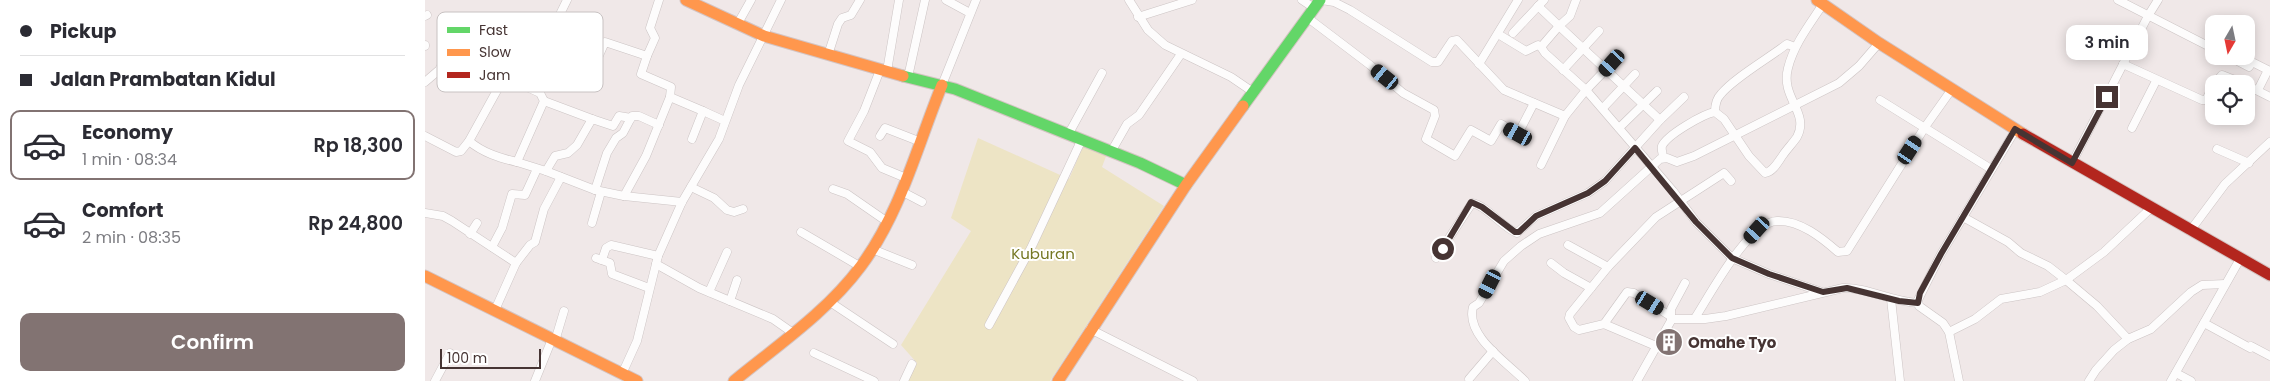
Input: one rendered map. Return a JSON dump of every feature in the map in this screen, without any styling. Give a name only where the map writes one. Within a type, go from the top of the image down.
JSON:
[{"type":"street","points":[[560,12],[567,0]]},
{"type":"street","points":[[624,196],[646,156],[670,97],[671,87],[641,74],[655,38],[651,28],[659,0]]},
{"type":"street","points":[[686,0],[764,36],[942,85],[1140,163],[1186,185]]},
{"type":"street","points":[[737,25],[751,0]]},
{"type":"street","points":[[425,276],[630,379],[637,340],[657,260],[682,202],[710,156],[739,85],[781,0]]},
{"type":"street","points":[[828,54],[838,24],[842,18],[851,15],[860,0]]},
{"type":"street","points":[[899,0],[884,70],[848,141],[870,152],[883,168],[906,178]]},
{"type":"street","points":[[908,77],[925,0]]},
{"type":"street","points":[[946,0],[970,13]]},
{"type":"street","points":[[734,381],[831,302],[861,267],[873,249],[901,191],[976,0]]},
{"type":"street","points":[[1129,0],[1148,30],[1165,45],[1231,77],[1253,92]]},
{"type":"street","points":[[1138,17],[1192,0]]},
{"type":"street","points":[[1302,0],[1316,7],[1371,65],[1403,93],[1434,110],[1435,116],[1426,139],[1455,156],[1471,130],[1491,140],[1501,124],[1518,134],[1534,103]]},
{"type":"street","points":[[1479,64],[1518,0]]},
{"type":"street","points":[[1513,33],[1544,0]]},
{"type":"street","points":[[1541,47],[1559,26],[1571,16],[1576,0]]},
{"type":"street","points":[[2118,0],[2205,45]]},
{"type":"street","points":[[2072,163],[2147,16],[2158,0]]},
{"type":"street","points":[[1058,381],[1090,329],[1186,185],[1316,7],[1333,2],[1350,10],[1432,62],[1438,62],[1452,41],[1455,40],[1504,90],[1565,116]]},
{"type":"street","points":[[1663,158],[1662,149],[1665,142],[1684,127],[1709,113],[1715,112],[1724,119],[1736,134],[1749,156],[1765,173],[1768,173],[1797,137],[1800,128],[1800,116],[1787,92],[1786,81],[1795,46],[1820,2],[2015,129],[2150,209],[2270,276]]},
{"type":"street","points":[[1538,6],[1583,47],[1605,71],[1660,120]]},
{"type":"street","points":[[1563,70],[1599,31]]},
{"type":"street","points":[[1498,34],[1526,51],[1538,45],[1586,90],[1603,108],[1696,222],[1732,258],[1769,274],[1823,292]]},
{"type":"street","points":[[603,46],[605,42],[647,56]]},
{"type":"street","points":[[1663,158],[1677,162],[1683,160],[1839,83],[1859,66],[1879,42]]},
{"type":"street","points":[[1715,112],[1715,102],[1721,93],[1787,44],[1795,46]]},
{"type":"street","points":[[1111,152],[1127,124],[1139,115],[1181,54]]},
{"type":"street","points":[[1541,165],[1565,116],[1586,90],[1619,56]]},
{"type":"street","points":[[2123,64],[2205,100]]},
{"type":"street","points":[[2255,64],[2268,70],[2258,90]]},
{"type":"street","points":[[425,82],[437,72]]},
{"type":"street","points":[[1068,135],[1102,73]]},
{"type":"street","points":[[1603,108],[1635,74]]},
{"type":"street","points":[[2132,128],[2156,80]]},
{"type":"street","points":[[1695,318],[1732,258],[1757,230],[1776,220],[1798,225],[1823,239],[1838,252],[1847,251],[1925,127],[1952,89]]},
{"type":"street","points":[[2255,89],[2270,97]]},
{"type":"street","points":[[1619,128],[1657,91]]},
{"type":"street","points":[[425,136],[456,152],[461,151],[469,141],[495,92]]},
{"type":"street","points":[[538,92],[544,101],[613,126],[619,116],[631,118]]},
{"type":"street","points":[[670,97],[725,121]]},
{"type":"street","points":[[1436,258],[1471,202],[1482,207],[1515,232],[1519,232],[1536,216],[1588,193],[1605,181],[1660,120],[1684,97]]},
{"type":"street","points":[[1881,100],[1991,169]]},
{"type":"street","points":[[517,162],[544,101]]},
{"type":"street","points":[[692,138],[703,111]]},
{"type":"street","points":[[592,223],[607,153],[616,138],[623,133],[631,118],[636,115],[659,125]]},
{"type":"street","points":[[546,171],[555,156],[568,153],[577,145],[592,119]]},
{"type":"street","points":[[880,136],[885,128],[921,142]]},
{"type":"street","points":[[1918,303],[1920,293],[2015,129]]},
{"type":"street","points":[[469,141],[495,157],[546,171],[598,191],[624,196],[682,202]]},
{"type":"street","points":[[989,325],[1031,248],[1081,141]]},
{"type":"street","points":[[2190,231],[2217,192],[2270,142]]},
{"type":"street","points":[[2217,149],[2249,162]]},
{"type":"street","points":[[1525,381],[1493,351],[1473,326],[1473,307],[1479,303],[1504,261],[1521,246],[1539,234],[1600,213],[1663,158]]},
{"type":"street","points":[[491,247],[502,228],[513,194],[525,195],[537,169]]},
{"type":"street","points":[[1731,181],[1724,173],[1656,217],[1608,267],[1570,314],[1574,327],[1583,330],[1604,324],[1627,292],[1635,293],[1671,318],[1695,318],[1740,313],[1823,292],[1847,288],[1891,300],[1918,303],[1943,323],[1949,332],[1959,381]]},
{"type":"street","points":[[495,310],[515,263],[530,245],[535,242],[544,209],[561,177]]},
{"type":"street","points":[[691,187],[714,198],[727,210],[734,212],[743,209]]},
{"type":"street","points":[[833,188],[847,194],[887,221]]},
{"type":"street","points":[[901,191],[922,202]]},
{"type":"street","points":[[1949,332],[1975,318],[2001,299],[2040,292],[2066,280],[2104,252],[2150,209]]},
{"type":"street","points":[[425,212],[443,216],[515,263]]},
{"type":"street","points":[[1963,217],[2008,242],[2021,253],[2048,266],[2097,306],[2128,339]]},
{"type":"street","points":[[470,234],[477,223]]},
{"type":"street","points":[[801,232],[861,267]]},
{"type":"street","points":[[649,288],[612,274],[610,263],[599,259],[606,248],[611,244],[657,260],[709,292],[773,319],[793,333]]},
{"type":"street","points":[[1568,245],[1608,267]]},
{"type":"street","points":[[873,249],[912,265]]},
{"type":"street","points":[[709,292],[727,252]]},
{"type":"street","points":[[2171,381],[2240,259]]},
{"type":"street","points":[[1551,263],[1564,273],[1591,288]]},
{"type":"street","points":[[729,301],[737,280]]},
{"type":"street","points":[[1637,381],[1671,318],[1675,300],[1685,282]]},
{"type":"street","points":[[2089,381],[2095,370],[2114,350],[2128,339],[2151,329],[2198,287],[2211,284],[2225,284]]},
{"type":"street","points":[[1891,300],[1900,381]]},
{"type":"street","points":[[831,302],[893,344]]},
{"type":"street","points":[[535,381],[564,311]]},
{"type":"street","points":[[2204,323],[2250,348],[2251,346],[2269,353]]},
{"type":"street","points":[[1604,324],[1656,346]]},
{"type":"street","points":[[1090,329],[1193,381]]},
{"type":"street","points":[[1469,379],[1493,351]]},
{"type":"street","points":[[435,381],[450,353]]},
{"type":"street","points":[[814,353],[874,381]]},
{"type":"street","points":[[904,381],[912,364]]},
{"type":"street","points":[[2176,373],[2191,381]]},
{"type":"green space","name":"Kuburan","points":[[978,138],[1069,179],[1085,142],[1108,151],[1102,167],[1164,206],[1050,381],[907,381],[917,363],[901,345],[971,231],[951,218]]},
{"type":"traffic: fast","points":[[1243,106],[1320,0]]},
{"type":"traffic: fast","points":[[903,76],[955,89],[1140,163],[1186,185]]},
{"type":"traffic: slow","points":[[686,0],[764,36],[903,76]]},
{"type":"traffic: slow","points":[[1817,0],[1879,43],[2023,134]]},
{"type":"traffic: slow","points":[[734,381],[817,313],[848,283],[861,266],[887,224],[898,201],[942,85]]},
{"type":"traffic: slow","points":[[1058,381],[1186,185],[1243,106]]},
{"type":"traffic: slow","points":[[425,276],[637,381]]},
{"type":"traffic: jam","points":[[2023,134],[2270,275]]},
{"type":"place","name":"Omahe Tyo","points":[[1669,342]]},
{"type":"route","points":[[1443,249],[1471,202],[1475,202],[1494,218],[1515,232],[1519,232],[1536,216],[1554,206],[1588,193],[1605,181],[1635,148],[1673,191],[1696,222],[1732,258],[1769,274],[1823,292],[1847,288],[1907,303],[1918,303],[1920,293],[1941,254],[2015,129],[2072,163],[2107,97]]}]
